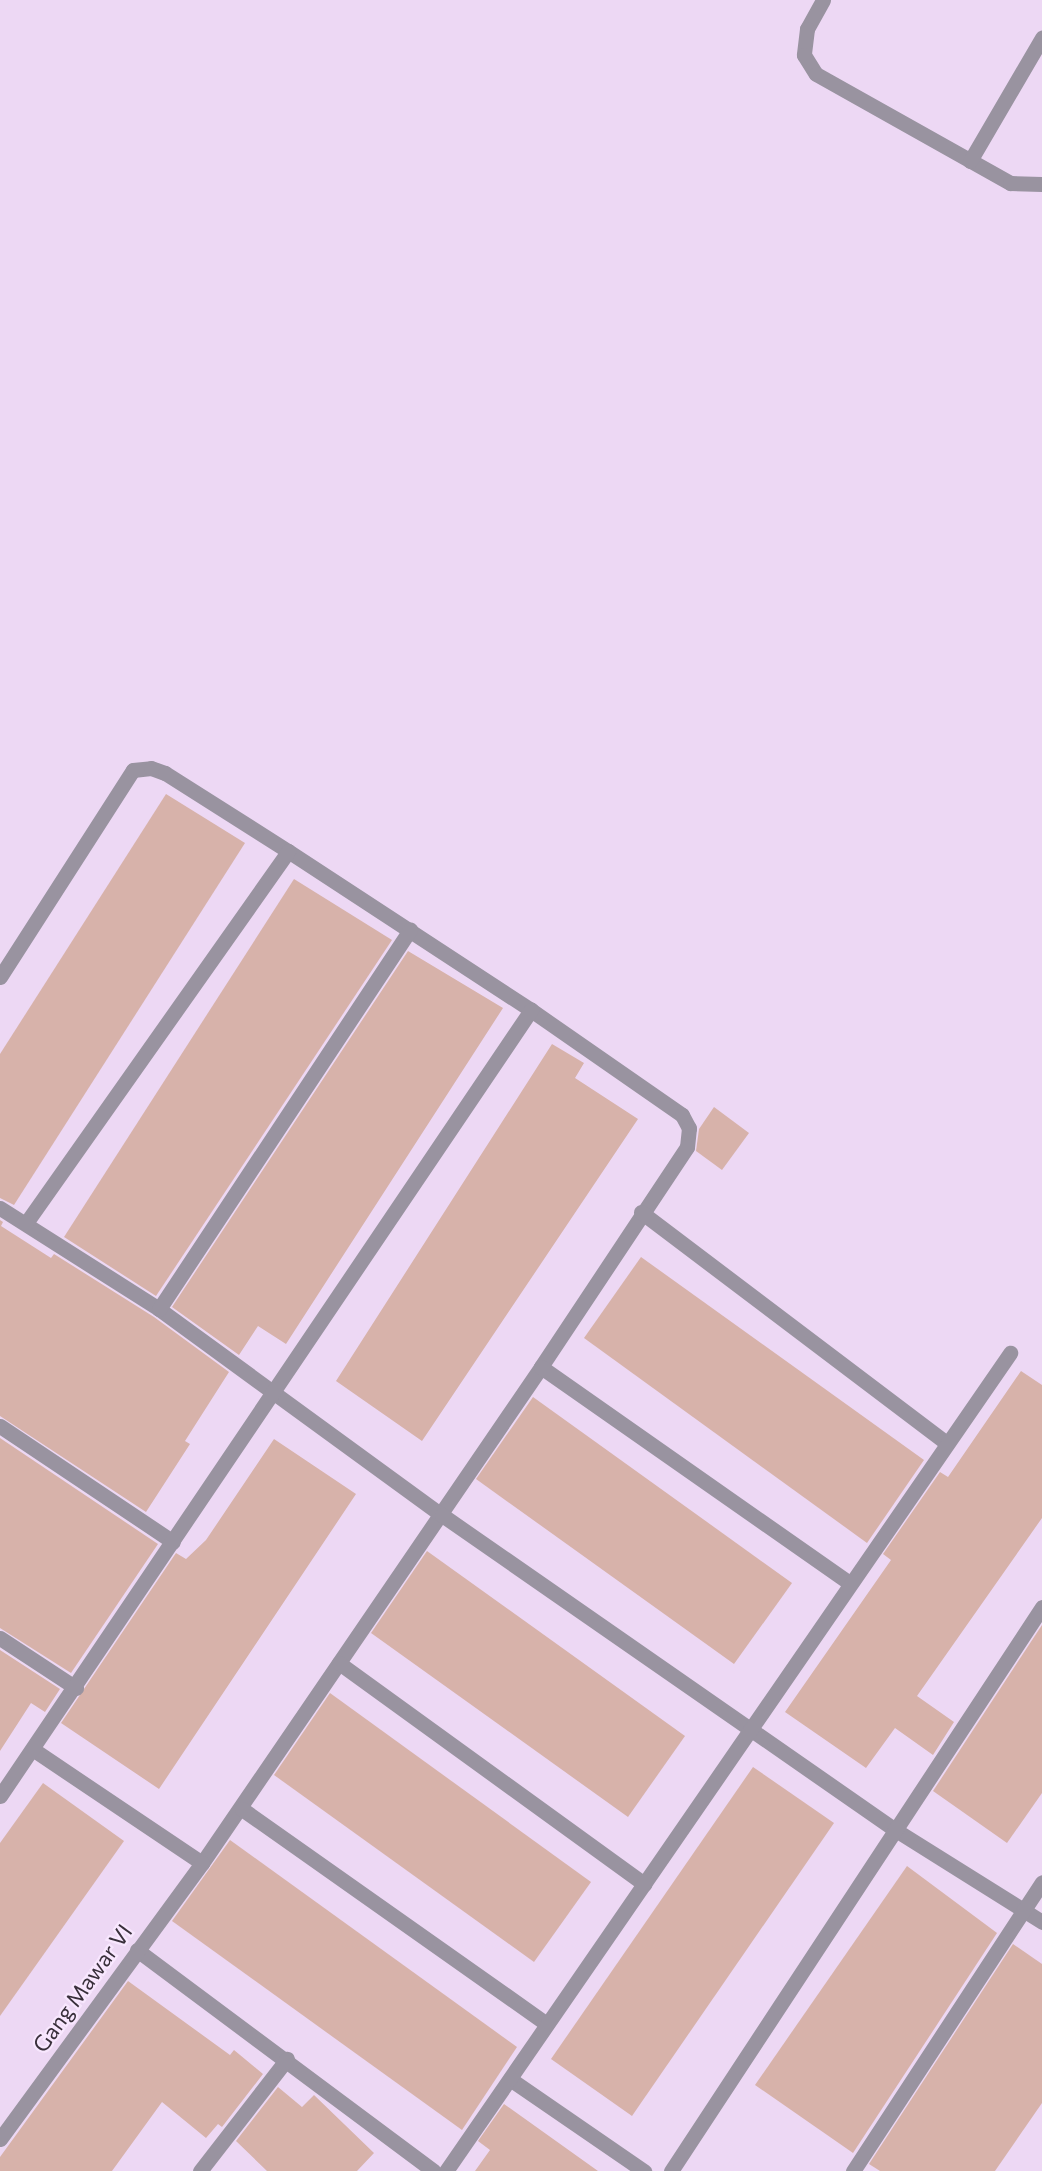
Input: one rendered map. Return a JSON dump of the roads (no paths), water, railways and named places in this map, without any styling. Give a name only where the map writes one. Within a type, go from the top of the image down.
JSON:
[{"type":"street","points":[[823,0],[807,29],[804,55],[816,74],[1010,183],[1042,184]]},
{"type":"street","points":[[970,161],[1042,38]]},
{"type":"street","name":"Gang Mawar VI","points":[[0,977],[133,770],[142,767],[165,773],[410,930],[531,1010],[682,1115],[689,1128],[687,1147],[641,1212],[442,1515],[339,1663],[242,1809],[0,2139]]},
{"type":"street","points":[[26,1222],[288,851]]},
{"type":"street","points":[[159,1309],[410,930]]},
{"type":"street","points":[[0,1796],[76,1688],[531,1010]]},
{"type":"street","points":[[0,1208],[26,1222],[159,1309],[442,1515],[894,1829],[1042,1922]]},
{"type":"street","points":[[641,1212],[946,1443]]},
{"type":"street","points":[[446,2171],[1010,1353]]},
{"type":"street","points":[[541,1367],[849,1584]]},
{"type":"street","points":[[0,1426],[173,1542]]},
{"type":"street","points":[[671,2171],[1042,1607]]},
{"type":"street","points":[[0,1638],[76,1688]]},
{"type":"street","points":[[339,1663],[645,1884]]},
{"type":"street","points":[[34,1750],[202,1863]]},
{"type":"street","points":[[242,1809],[547,2024]]},
{"type":"street","points":[[854,2171],[1042,1882]]},
{"type":"street","points":[[137,1950],[287,2059],[434,2171]]},
{"type":"street","points":[[200,2171],[287,2059]]},
{"type":"street","points":[[510,2079],[644,2171]]}]
